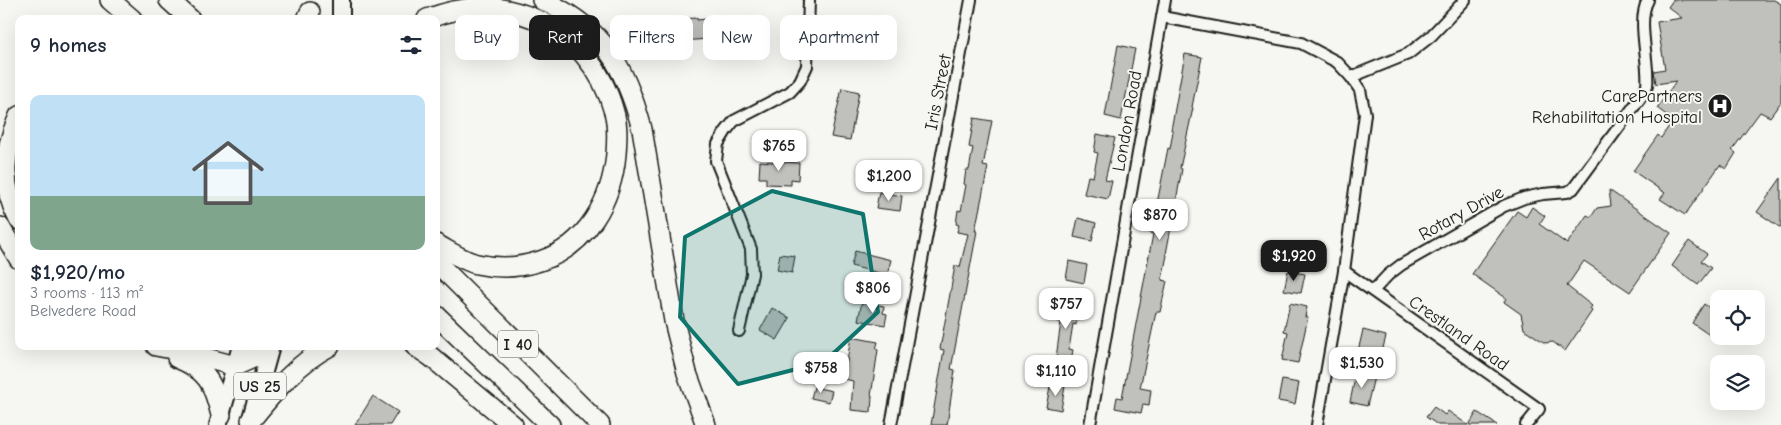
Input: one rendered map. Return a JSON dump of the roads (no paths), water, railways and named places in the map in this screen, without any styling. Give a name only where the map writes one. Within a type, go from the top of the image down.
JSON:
[{"type":"highway","points":[[110,0],[127,15]]},
{"type":"highway","points":[[169,0],[186,15]]},
{"type":"highway","points":[[178,0],[188,15]]},
{"type":"highway","points":[[542,0],[563,10],[582,23],[603,43],[615,59],[630,88],[642,129],[674,321],[687,373],[706,425]]},
{"type":"highway","points":[[438,15],[469,8],[494,7],[520,13],[546,23],[570,40],[590,61],[603,84],[614,113],[617,141],[615,171],[602,207],[593,222],[572,245],[553,257],[523,267],[498,268],[475,263],[440,246]]},
{"type":"highway","points":[[15,125],[5,157],[6,186],[15,210]]},
{"type":"highway","points":[[0,227],[15,252]]},
{"type":"highway","name":"I 40","points":[[440,266],[600,425]]},
{"type":"highway","name":"I 40","points":[[440,319],[550,425]]},
{"type":"highway","points":[[158,350],[190,363],[206,375],[215,392],[219,420]]},
{"type":"highway","points":[[172,350],[235,366],[253,358],[262,350]]},
{"type":"highway","points":[[250,423],[278,388],[302,363],[323,350]]},
{"type":"highway","points":[[421,350],[512,425]]},
{"type":"main road","points":[[341,15],[342,0]]},
{"type":"main road","name":"US 25","points":[[219,420],[240,350]]},
{"type":"main road","name":"US 25","points":[[250,423],[270,350]]},
{"type":"street","points":[[739,331],[752,274],[751,249],[716,161],[718,144],[734,121],[790,92],[800,81],[807,66],[809,0]]},
{"type":"street","name":"Iris Street","points":[[892,425],[971,0]]},
{"type":"street","name":"London Road","points":[[1090,425],[1165,0]]},
{"type":"street","points":[[1351,77],[1408,54],[1431,36],[1466,0]]},
{"type":"street","name":"Rotary Drive","points":[[1373,291],[1388,274],[1401,265],[1504,206],[1524,198],[1543,194],[1560,194],[1573,189],[1644,93],[1648,79],[1644,11],[1648,0]]},
{"type":"street","points":[[1162,17],[1301,43],[1337,62],[1360,90],[1364,114],[1344,271],[1317,425]]},
{"type":"street","name":"Crestland Road","points":[[1344,271],[1539,409],[1526,425]]},
{"type":"place","name":"CarePartners Rehabilitation Hospital","points":[[1720,106]]}]
